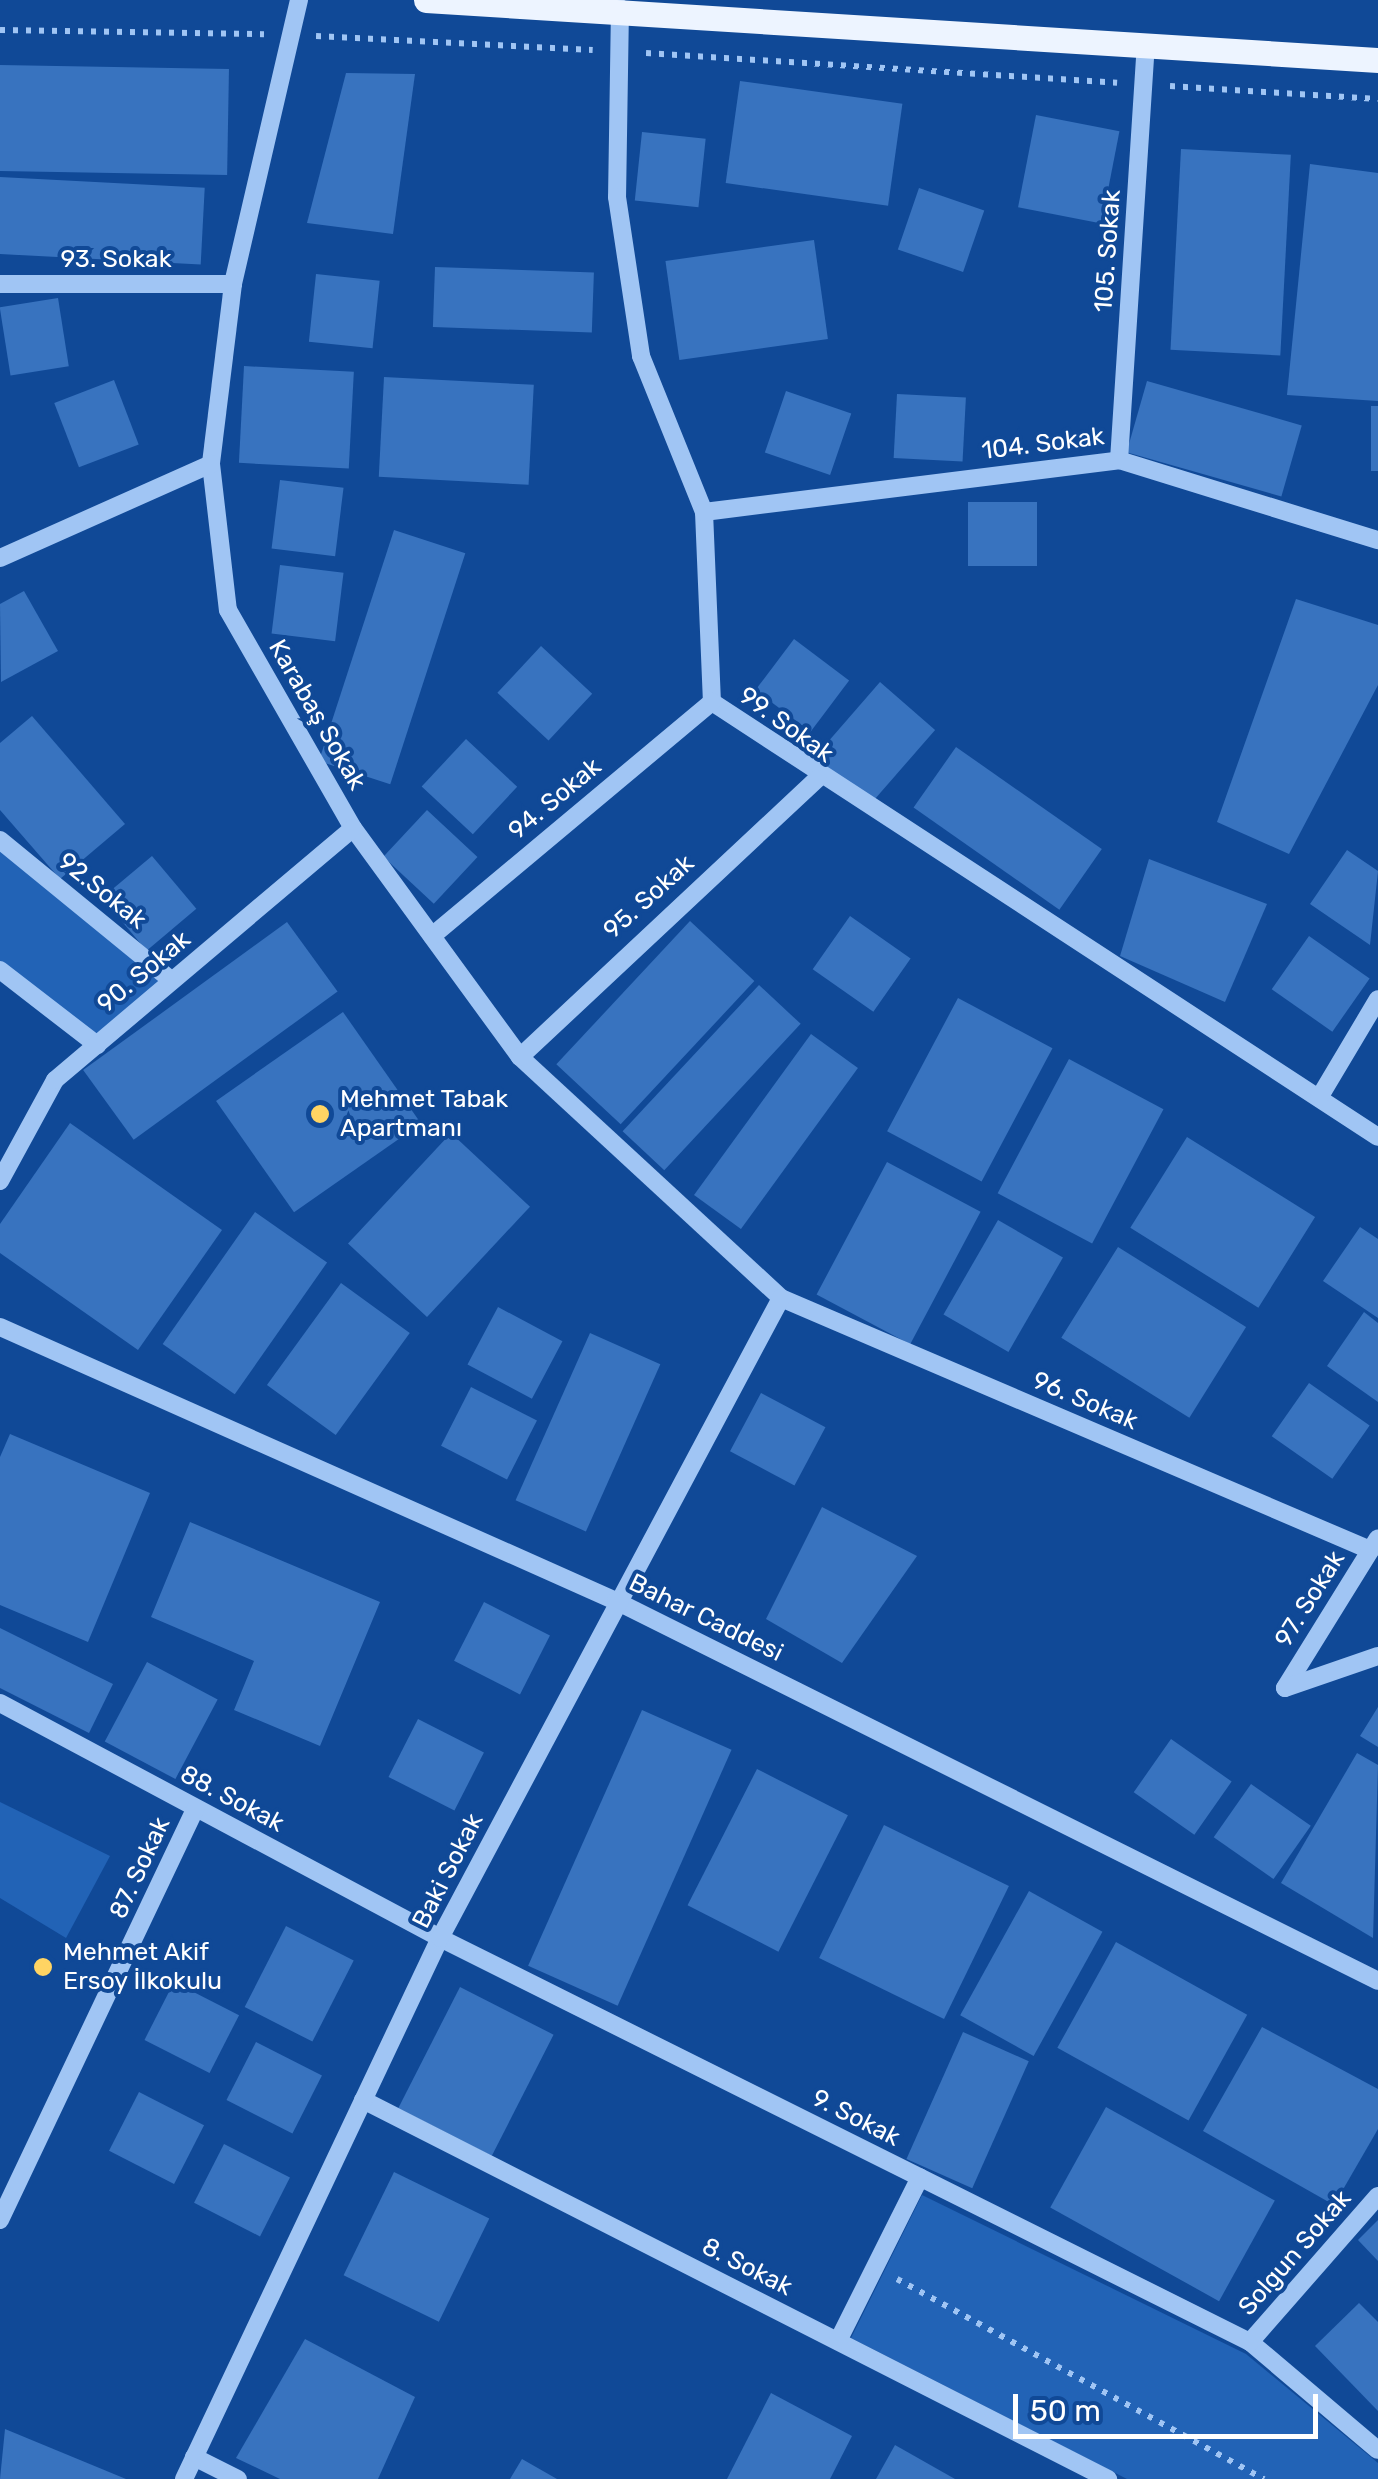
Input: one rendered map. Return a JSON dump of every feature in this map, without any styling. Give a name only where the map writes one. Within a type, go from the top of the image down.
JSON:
[{"type":"main road","points":[[426,0],[620,8],[1378,60]]},
{"type":"street","name":"Karabaş Sokak","points":[[300,0],[232,284],[210,464],[228,610],[352,828],[520,1057],[781,1298]]},
{"type":"street","name":"99. Sokak","points":[[620,8],[617,198],[642,356],[704,512],[712,702],[817,779],[1378,1137]]},
{"type":"street","name":"105. Sokak","points":[[1119,460],[1146,44]]},
{"type":"street","name":"93. Sokak","points":[[0,284],[232,284]]},
{"type":"street","name":"104. Sokak","points":[[704,512],[1119,460],[1378,540]]},
{"type":"street","points":[[0,558],[210,464]]},
{"type":"street","name":"94. Sokak","points":[[432,936],[712,702]]},
{"type":"street","name":"95. Sokak","points":[[520,1057],[817,779]]},
{"type":"street","name":"90. Sokak","points":[[0,1181],[55,1080],[352,828]]},
{"type":"street","name":"92.Sokak","points":[[0,840],[172,981]]},
{"type":"street","points":[[0,970],[97,1045]]},
{"type":"street","points":[[1319,1098],[1378,999]]},
{"type":"street","name":"96. Sokak","points":[[781,1298],[1374,1544]]},
{"type":"street","name":"Baki Sokak","points":[[184,2479],[440,1938],[616,1601],[781,1298]]},
{"type":"street","name":"Bahar Caddesi","points":[[0,1326],[616,1601],[1378,1981]]},
{"type":"street","name":"97. Sokak","points":[[1374,1544],[1284,1688],[1378,1656]]},
{"type":"street","name":"88. Sokak","points":[[0,1703],[440,1938]]},
{"type":"street","name":"87. Sokak","points":[[0,2220],[196,1808]]},
{"type":"street","name":"9. Sokak","points":[[440,1938],[1250,2342],[1378,2450]]},
{"type":"street","name":"8. Sokak","points":[[363,2100],[1108,2479]]},
{"type":"street","points":[[838,2341],[920,2178]]},
{"type":"street","name":"Solgun Sokak","points":[[1250,2342],[1378,2196]]},
{"type":"street","points":[[194,2457],[238,2479]]},
{"type":"path","points":[[0,30],[290,35],[619,51],[1378,99]]},
{"type":"path","points":[[874,2267],[1264,2479]]},
{"type":"shaded area","points":[[0,842],[165,982],[96,1041],[0,963]]},
{"type":"shaded area","points":[[0,1802],[110,1856],[66,1938],[0,1898]]},
{"type":"shaded area","points":[[922,2195],[1246,2354],[1378,2463],[1378,2479],[1127,2479],[851,2338]]},
{"type":"building","points":[[0,65],[229,69],[227,175],[0,171]]},
{"type":"building","points":[[346,73],[415,74],[393,234],[307,223]]},
{"type":"building","points":[[740,81],[902,104],[888,206],[726,183]]},
{"type":"building","points":[[1036,115],[1119,131],[1102,223],[1018,207]]},
{"type":"building","points":[[642,132],[706,139],[698,207],[635,201]]},
{"type":"building","points":[[1181,149],[1291,155],[1280,355],[1170,350]]},
{"type":"building","points":[[1310,164],[1378,173],[1378,401],[1287,395]]},
{"type":"building","points":[[0,177],[205,188],[201,265],[0,254]]},
{"type":"building","points":[[919,188],[984,210],[963,272],[898,249]]},
{"type":"building","points":[[814,240],[828,339],[679,360],[665,261]]},
{"type":"building","points":[[435,267],[594,273],[592,333],[433,327]]},
{"type":"building","points":[[316,274],[380,281],[373,348],[309,342]]},
{"type":"building","points":[[58,298],[69,366],[11,375],[0,307]]},
{"type":"building","points":[[244,366],[354,372],[349,469],[239,463]]},
{"type":"building","points":[[384,377],[534,385],[529,485],[379,477]]},
{"type":"building","points":[[114,380],[139,444],[79,467],[54,403]]},
{"type":"building","points":[[1147,381],[1302,425],[1281,497],[1127,452]]},
{"type":"building","points":[[786,391],[851,413],[830,475],[765,452]]},
{"type":"building","points":[[897,394],[966,398],[963,462],[894,458]]},
{"type":"building","points":[[1371,406],[1378,406],[1378,471],[1371,471]]},
{"type":"building","points":[[280,480],[344,488],[335,556],[272,548]]},
{"type":"building","points":[[968,502],[1037,502],[1037,566],[968,566]]},
{"type":"building","points":[[394,530],[465,553],[390,784],[319,761]]},
{"type":"building","points":[[280,565],[344,573],[335,641],[272,633]]},
{"type":"building","points":[[24,591],[58,651],[1,682],[0,604]]},
{"type":"building","points":[[1296,599],[1378,625],[1378,685],[1289,854],[1217,822]]},
{"type":"building","points":[[794,639],[849,681],[811,732],[755,690]]},
{"type":"building","points":[[541,646],[592,694],[549,741],[497,693]]},
{"type":"building","points":[[880,682],[935,730],[869,806],[814,758]]},
{"type":"building","points":[[32,716],[125,824],[60,879],[0,810],[0,743]]},
{"type":"building","points":[[466,739],[517,787],[473,834],[422,787]]},
{"type":"building","points":[[956,747],[1102,849],[1059,910],[914,808]]},
{"type":"building","points":[[427,810],[477,857],[434,904],[383,857]]},
{"type":"building","points":[[1347,850],[1378,871],[1370,945],[1310,904]]},
{"type":"building","points":[[152,856],[196,909],[147,951],[102,898]]},
{"type":"building","points":[[1149,859],[1267,904],[1225,1002],[1120,956]]},
{"type":"building","points":[[850,916],[911,958],[873,1012],[813,969]]},
{"type":"building","points":[[690,921],[754,981],[621,1124],[556,1064]]},
{"type":"building","points":[[287,922],[338,992],[134,1140],[83,1070]]},
{"type":"building","points":[[1309,936],[1370,978],[1332,1032],[1272,989]]},
{"type":"building","points":[[759,985],[801,1024],[664,1170],[623,1131]]},
{"type":"building","points":[[958,998],[1052,1048],[982,1182],[887,1131]]},
{"type":"building","name":"Mehmet Tabak Apartmanı","points":[[343,1012],[421,1123],[294,1212],[216,1101]]},
{"type":"building","points":[[811,1034],[858,1068],[741,1229],[694,1195]]},
{"type":"building","points":[[1069,1059],[1163,1109],[1092,1243],[998,1193]]},
{"type":"building","points":[[70,1123],[222,1230],[138,1350],[0,1253],[0,1224]]},
{"type":"building","points":[[451,1133],[530,1207],[427,1317],[348,1243]]},
{"type":"building","points":[[1187,1137],[1315,1217],[1258,1308],[1130,1228]]},
{"type":"building","points":[[887,1162],[981,1212],[910,1344],[817,1294]]},
{"type":"building","points":[[255,1212],[327,1262],[235,1394],[163,1344]]},
{"type":"building","points":[[998,1220],[1063,1258],[1008,1352],[944,1314]]},
{"type":"building","points":[[1360,1227],[1378,1239],[1378,1318],[1323,1281]]},
{"type":"building","points":[[1118,1247],[1246,1327],[1189,1418],[1061,1338]]},
{"type":"building","points":[[341,1283],[410,1333],[336,1435],[267,1385]]},
{"type":"building","points":[[498,1307],[562,1341],[532,1399],[467,1364]]},
{"type":"building","points":[[1364,1312],[1378,1323],[1378,1402],[1327,1366]]},
{"type":"building","points":[[590,1333],[660,1364],[586,1531],[516,1500]]},
{"type":"building","points":[[1309,1383],[1370,1425],[1332,1479],[1272,1436]]},
{"type":"building","points":[[471,1387],[537,1421],[507,1479],[441,1446]]},
{"type":"building","points":[[761,1393],[825,1427],[794,1486],[730,1451]]},
{"type":"building","points":[[10,1434],[150,1493],[88,1642],[0,1605],[0,1457]]},
{"type":"building","points":[[822,1507],[917,1556],[842,1663],[766,1619]]},
{"type":"building","points":[[190,1522],[380,1602],[320,1746],[234,1710],[254,1661],[151,1617]]},
{"type":"building","points":[[484,1602],[550,1636],[520,1694],[454,1661]]},
{"type":"building","points":[[0,1628],[113,1684],[89,1733],[0,1688]]},
{"type":"building","points":[[147,1662],[218,1700],[175,1779],[105,1741]]},
{"type":"building","points":[[1378,1707],[1378,1747],[1360,1736]]},
{"type":"building","points":[[642,1710],[732,1750],[618,2006],[528,1966]]},
{"type":"building","points":[[418,1719],[484,1753],[454,1811],[388,1777]]},
{"type":"building","points":[[1171,1739],[1232,1781],[1194,1835],[1134,1792]]},
{"type":"building","points":[[1357,1753],[1378,1765],[1373,1938],[1281,1883]]},
{"type":"building","points":[[757,1769],[848,1815],[778,1952],[688,1905]]},
{"type":"building","points":[[1251,1784],[1311,1826],[1274,1879],[1214,1837]]},
{"type":"building","points":[[884,1825],[1009,1886],[944,2019],[819,1958]]},
{"type":"building","points":[[1029,1891],[1102,1932],[1034,2056],[960,2015]]},
{"type":"building","points":[[286,1926],[354,1961],[312,2042],[245,2007]]},
{"type":"building","points":[[1116,1942],[1247,2015],[1189,2121],[1057,2048]]},
{"type":"building","points":[[174,1982],[239,2015],[210,2073],[144,2040]]},
{"type":"building","points":[[460,1987],[554,2035],[492,2156],[398,2108]]},
{"type":"building","points":[[1262,2027],[1378,2089],[1378,2129],[1334,2205],[1203,2131]]},
{"type":"building","points":[[963,2032],[1029,2061],[972,2188],[906,2159]]},
{"type":"building","points":[[256,2042],[322,2076],[292,2134],[226,2100]]},
{"type":"building","points":[[139,2092],[204,2125],[174,2184],[109,2151]]},
{"type":"building","points":[[1106,2107],[1275,2201],[1219,2301],[1050,2208]]},
{"type":"building","points":[[224,2144],[290,2178],[260,2236],[194,2203]]},
{"type":"building","points":[[394,2172],[489,2218],[439,2322],[344,2275]]},
{"type":"building","points":[[1378,2220],[1378,2261],[1358,2240]]},
{"type":"building","points":[[1359,2303],[1378,2322],[1378,2411],[1315,2346]]},
{"type":"building","points":[[305,2339],[415,2397],[378,2479],[280,2479],[236,2458]]},
{"type":"building","points":[[771,2393],[852,2436],[830,2479],[727,2479]]},
{"type":"building","points":[[5,2429],[126,2479],[0,2479]]},
{"type":"building","points":[[895,2445],[955,2479],[876,2479]]},
{"type":"building","points":[[522,2459],[557,2479],[510,2479]]},
{"type":"place","name":"Mehmet Tabak Apartmanı","points":[[320,1114]]},
{"type":"place","name":"Mehmet Akif Ersoy İlkokulu","points":[[43,1967]]}]
